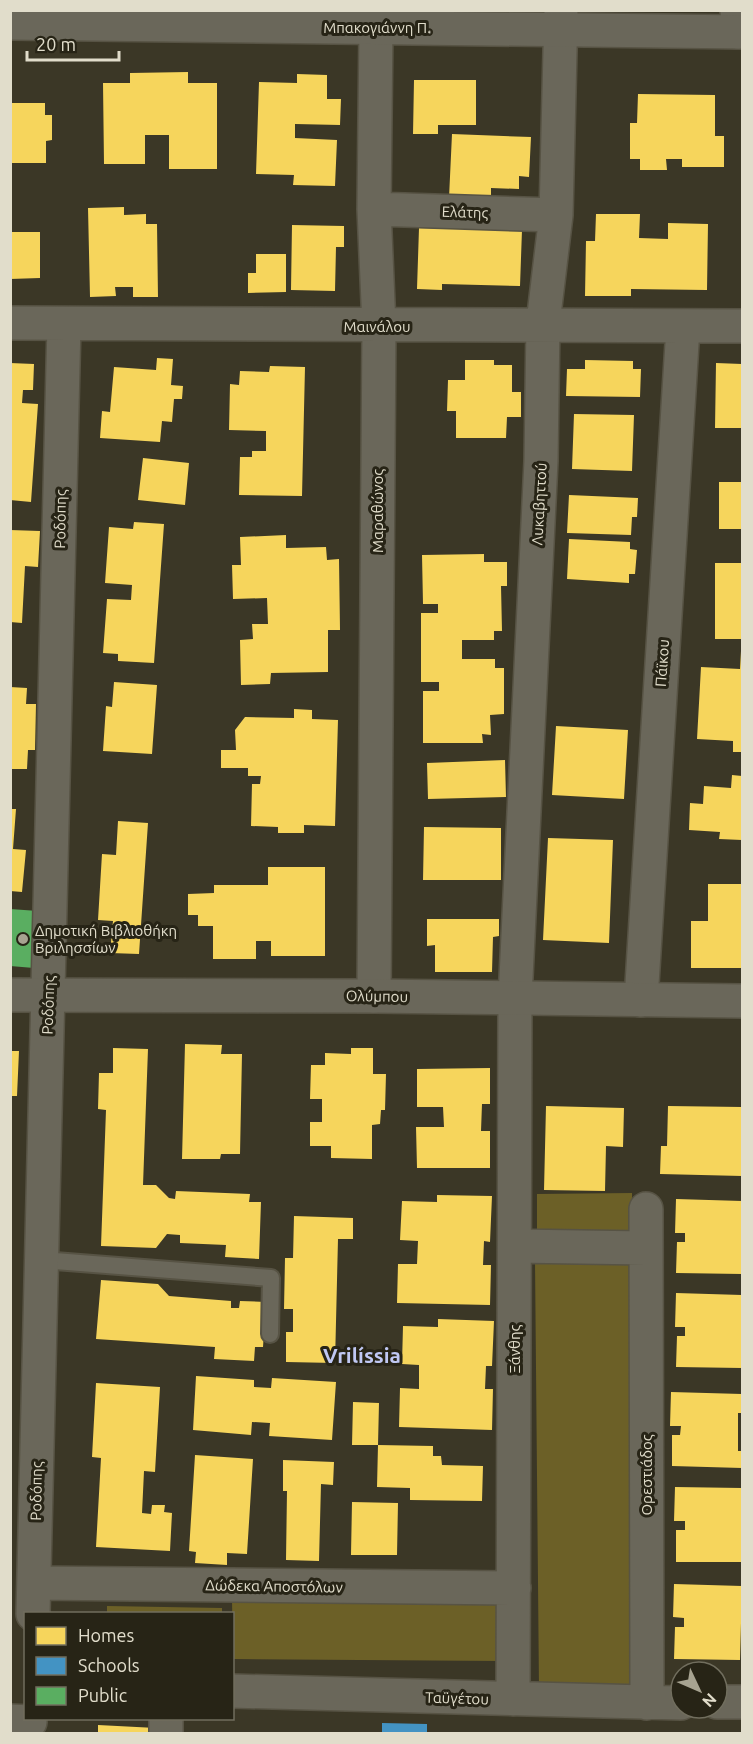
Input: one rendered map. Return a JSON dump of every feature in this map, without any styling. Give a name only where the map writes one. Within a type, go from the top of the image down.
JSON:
[{"type":"street","name":"Μπακογιάννη Π.","points":[[10,23],[376,27],[561,20],[739,25]]},
{"type":"street","name":"Λυκαβηττού","points":[[516,998],[541,461],[543,323],[556,215],[561,20]]},
{"type":"street","name":"Μαραθώνος","points":[[374,996],[378,326],[374,209],[376,27]]},
{"type":"street","name":"Ελάτης","points":[[374,209],[556,215]]},
{"type":"street","name":"Μαινάλου","points":[[10,323],[378,326],[543,323],[683,327],[742,326]]},
{"type":"street","name":"Ροδόπης","points":[[33,1598],[23,1510],[42,1260],[64,324]]},
{"type":"street","name":"Πάϊκου","points":[[641,1000],[683,327]]},
{"type":"street","name":"Ολύμπου","points":[[10,995],[374,996],[742,1001]]},
{"type":"street","name":"Ξάνθης","points":[[513,1700],[516,998]]},
{"type":"street","name":"Ορεστιάδος","points":[[646,1209],[647,1703]]},
{"type":"street","points":[[515,1246],[646,1248]]},
{"type":"street","name":"Δώδεκα Αποστόλων","points":[[33,1598],[514,1588]]},
{"type":"street","name":"Ταϋγέτου","points":[[234,1691],[669,1703]]},
{"type":"lane","points":[[42,1260],[271,1278],[270,1334]]},
{"type":"shaded area","points":[[632,1193],[632,1224],[628,1233],[537,1239],[537,1194]]},
{"type":"shaded area","points":[[535,1261],[634,1264],[636,1693],[539,1689]]},
{"type":"shaded area","points":[[232,1600],[503,1602],[502,1661],[234,1659]]},
{"type":"shaded area","points":[[107,1606],[222,1608],[222,1612],[107,1612]]},
{"type":"building: Homes","points":[[188,72],[188,83],[217,83],[217,169],[169,169],[169,135],[145,135],[145,164],[104,164],[103,83],[130,83],[130,73]]},
{"type":"building: Homes","points":[[297,74],[327,75],[327,99],[341,99],[340,125],[295,124],[295,138],[337,140],[335,186],[293,185],[294,175],[256,174],[259,82],[297,83]]},
{"type":"building: Homes","points":[[414,80],[476,80],[476,125],[438,125],[438,134],[413,134]]},
{"type":"building: Homes","points":[[638,94],[715,95],[715,136],[724,136],[724,167],[682,167],[682,159],[666,159],[667,170],[640,170],[640,159],[630,159],[630,123],[637,123]]},
{"type":"building: Homes","points":[[10,103],[45,103],[45,115],[52,115],[52,140],[46,141],[46,163],[10,163]]},
{"type":"building: Homes","points":[[452,134],[531,137],[529,177],[519,176],[519,189],[491,188],[491,199],[449,198]]},
{"type":"building: Homes","points":[[124,207],[124,215],[146,214],[146,224],[157,224],[158,297],[133,297],[133,287],[115,287],[116,296],[90,297],[88,208]]},
{"type":"building: Homes","points":[[596,214],[640,214],[639,238],[668,239],[668,223],[708,224],[707,290],[631,289],[631,296],[585,296],[586,241],[595,241]]},
{"type":"building: Homes","points":[[292,225],[344,226],[344,247],[336,247],[335,291],[291,290]]},
{"type":"building: Homes","points":[[419,228],[522,230],[520,286],[442,284],[442,290],[417,289]]},
{"type":"building: Homes","points":[[10,232],[40,232],[40,278],[10,279]]},
{"type":"building: Homes","points":[[256,254],[286,254],[286,292],[248,293],[248,273],[256,273]]},
{"type":"building: Homes","points":[[157,358],[173,359],[171,385],[183,386],[182,399],[174,399],[172,422],[162,421],[160,442],[100,438],[102,411],[110,412],[114,367],[156,370]]},
{"type":"building: Homes","points":[[465,360],[494,360],[494,365],[512,365],[512,392],[521,392],[521,417],[507,417],[506,438],[456,438],[456,411],[447,411],[448,380],[465,380]]},
{"type":"building: Homes","points":[[585,360],[633,361],[633,369],[641,369],[640,397],[566,396],[567,369],[585,369]]},
{"type":"building: Homes","points":[[10,363],[34,364],[33,390],[23,390],[22,403],[38,404],[31,502],[10,500]]},
{"type":"building: Homes","points":[[716,363],[742,364],[742,428],[715,428]]},
{"type":"building: Homes","points":[[270,366],[305,367],[302,496],[239,495],[240,457],[252,457],[252,451],[266,451],[266,431],[229,430],[230,384],[239,385],[240,371],[269,372]]},
{"type":"building: Homes","points":[[574,414],[634,415],[632,471],[572,469]]},
{"type":"building: Homes","points":[[143,458],[189,463],[185,505],[138,500]]},
{"type":"building: Homes","points":[[719,482],[742,482],[742,529],[719,529]]},
{"type":"building: Homes","points":[[569,495],[638,498],[637,517],[632,517],[631,535],[567,533]]},
{"type":"building: Homes","points":[[134,522],[164,524],[154,663],[118,661],[118,654],[103,653],[107,599],[131,600],[132,585],[105,583],[109,527],[133,529]]},
{"type":"building: Homes","points":[[10,530],[40,531],[38,567],[25,566],[22,623],[10,622]]},
{"type":"building: Homes","points":[[286,535],[286,548],[326,547],[327,560],[339,559],[340,630],[328,630],[328,672],[271,673],[270,684],[241,685],[240,640],[253,639],[252,624],[268,624],[267,598],[233,599],[232,565],[241,565],[240,537]]},
{"type":"building: Homes","points":[[569,539],[630,542],[630,549],[637,550],[635,574],[629,574],[629,583],[567,579]]},
{"type":"building: Homes","points":[[484,554],[484,562],[507,562],[507,586],[501,586],[502,631],[494,631],[494,640],[462,640],[462,659],[495,659],[495,668],[504,668],[504,714],[490,715],[491,735],[482,734],[483,743],[423,743],[423,691],[439,691],[439,682],[421,682],[421,613],[438,613],[438,604],[423,604],[422,555]]},
{"type":"building: Homes","points":[[715,563],[742,563],[742,639],[715,639]]},
{"type":"building: Homes","points":[[741,651],[742,752],[733,752],[733,741],[697,739],[701,667],[740,669]]},
{"type":"building: Homes","points":[[114,682],[157,685],[152,754],[103,751],[106,706],[112,707]]},
{"type":"building: Homes","points":[[10,687],[27,688],[26,704],[36,704],[35,750],[28,750],[27,769],[10,769]]},
{"type":"building: Homes","points":[[294,709],[312,710],[312,719],[338,720],[335,826],[304,825],[304,833],[278,833],[278,827],[251,826],[252,784],[260,784],[261,776],[248,776],[248,768],[221,768],[221,750],[236,750],[235,730],[245,717],[294,718]]},
{"type":"building: Homes","points":[[556,726],[628,730],[624,799],[552,795]]},
{"type":"building: Homes","points":[[505,760],[506,797],[428,799],[427,763]]},
{"type":"building: Homes","points":[[732,775],[742,776],[742,840],[719,839],[720,832],[689,830],[690,803],[703,804],[704,786],[731,788]]},
{"type":"building: Homes","points":[[10,809],[16,809],[13,849],[26,850],[22,892],[10,891]]},
{"type":"building: Homes","points":[[118,821],[148,823],[139,954],[110,953],[113,921],[98,920],[102,854],[116,855]]},
{"type":"building: Homes","points":[[424,827],[501,828],[501,880],[423,880]]},
{"type":"building: Homes","points":[[548,838],[613,840],[609,943],[543,940]]},
{"type":"building: Homes","points":[[268,867],[325,867],[325,956],[271,956],[271,941],[256,941],[256,959],[213,959],[213,926],[198,926],[198,915],[188,915],[188,894],[214,893],[214,885],[268,885]]},
{"type":"building: Homes","points":[[708,884],[742,884],[742,968],[691,968],[691,921],[708,921]]},
{"type":"building: Homes","points":[[427,919],[499,919],[499,936],[493,937],[492,972],[435,972],[435,945],[427,946]]},
{"type":"building: Homes","points":[[185,1044],[222,1045],[221,1054],[242,1054],[240,1154],[221,1154],[220,1159],[182,1159]]},
{"type":"building: Homes","points":[[113,1048],[148,1049],[143,1185],[156,1185],[169,1198],[175,1199],[176,1191],[250,1194],[249,1202],[261,1202],[259,1259],[225,1257],[226,1245],[180,1243],[180,1235],[167,1234],[156,1248],[101,1246],[106,1110],[98,1109],[99,1073],[113,1073]]},
{"type":"building: Homes","points":[[351,1048],[373,1048],[373,1074],[386,1074],[385,1110],[381,1110],[380,1124],[372,1125],[372,1159],[331,1158],[331,1146],[310,1146],[310,1122],[322,1122],[322,1099],[310,1099],[311,1065],[325,1065],[325,1053],[351,1054]]},
{"type":"building: Homes","points":[[10,1051],[19,1051],[17,1096],[10,1096]]},
{"type":"building: Homes","points":[[490,1068],[490,1104],[482,1104],[481,1131],[490,1131],[490,1168],[417,1168],[416,1127],[444,1127],[443,1107],[417,1107],[417,1069]]},
{"type":"building: Homes","points":[[546,1106],[624,1108],[623,1147],[606,1146],[605,1191],[544,1190]]},
{"type":"building: Homes","points":[[668,1106],[742,1107],[742,1176],[660,1174],[661,1146],[667,1146]]},
{"type":"building: Homes","points":[[437,1195],[492,1196],[490,1242],[484,1241],[483,1265],[491,1265],[490,1305],[397,1303],[398,1264],[417,1264],[418,1241],[400,1240],[402,1201],[437,1202]]},
{"type":"building: Homes","points":[[676,1199],[742,1201],[742,1274],[676,1273],[677,1242],[685,1242],[685,1233],[675,1233]]},
{"type":"building: Homes","points":[[294,1216],[353,1218],[353,1239],[338,1239],[335,1363],[286,1362],[286,1332],[293,1332],[293,1309],[284,1309],[285,1258],[293,1258]]},
{"type":"building: Homes","points":[[101,1280],[158,1284],[169,1296],[231,1301],[231,1308],[239,1308],[240,1301],[266,1302],[263,1347],[255,1347],[254,1361],[214,1359],[215,1347],[96,1339]]},
{"type":"building: Homes","points":[[676,1293],[742,1295],[742,1368],[676,1367],[677,1336],[685,1336],[685,1327],[675,1327]]},
{"type":"building: Homes","points":[[438,1319],[494,1321],[492,1366],[486,1366],[485,1389],[493,1389],[492,1430],[399,1427],[400,1388],[419,1389],[419,1365],[402,1364],[403,1326],[438,1327]]},
{"type":"building: Homes","points":[[196,1376],[254,1380],[254,1387],[271,1388],[272,1378],[336,1382],[332,1440],[269,1436],[270,1423],[252,1422],[251,1435],[193,1430]]},
{"type":"building: Homes","points":[[96,1383],[160,1387],[155,1472],[144,1471],[142,1513],[151,1514],[152,1505],[165,1505],[164,1512],[172,1513],[170,1551],[96,1547],[101,1458],[92,1457]]},
{"type":"building: Homes","points":[[671,1392],[742,1394],[742,1413],[738,1413],[738,1451],[742,1451],[742,1468],[672,1466],[672,1435],[680,1435],[681,1426],[670,1426]]},
{"type":"building: Homes","points":[[353,1402],[379,1403],[378,1445],[352,1445]]},
{"type":"building: Homes","points":[[378,1445],[433,1446],[433,1456],[441,1456],[442,1465],[483,1466],[482,1501],[410,1500],[410,1488],[377,1487]]},
{"type":"building: Homes","points":[[195,1455],[253,1459],[247,1554],[227,1553],[227,1565],[195,1563],[196,1552],[189,1551]]},
{"type":"building: Homes","points":[[283,1460],[334,1462],[333,1485],[321,1484],[319,1561],[286,1560],[287,1491],[283,1491]]},
{"type":"building: Homes","points":[[675,1487],[742,1488],[742,1562],[676,1562],[676,1530],[685,1530],[685,1521],[674,1521]]},
{"type":"building: Homes","points":[[352,1502],[398,1503],[397,1555],[351,1555]]},
{"type":"building: Homes","points":[[674,1584],[742,1586],[740,1660],[674,1659],[675,1627],[684,1627],[684,1618],[673,1617]]},
{"type":"building: Homes","points":[[98,1725],[156,1728],[155,1734],[98,1734]]},
{"type":"building: Schools","points":[[382,1723],[427,1724],[427,1734],[382,1734]]},
{"type":"building: Public","name":"Δημοτική Βιβλιοθήκη Βριλησσίων","points":[[10,909],[38,911],[34,968],[10,966]]},
{"type":"place","name":"Δημοτική Βιβλιοθήκη Βριλησσίων","points":[[23,939]]},
{"type":"district","name":"Vrilíssia","points":[[362,1355]]}]
